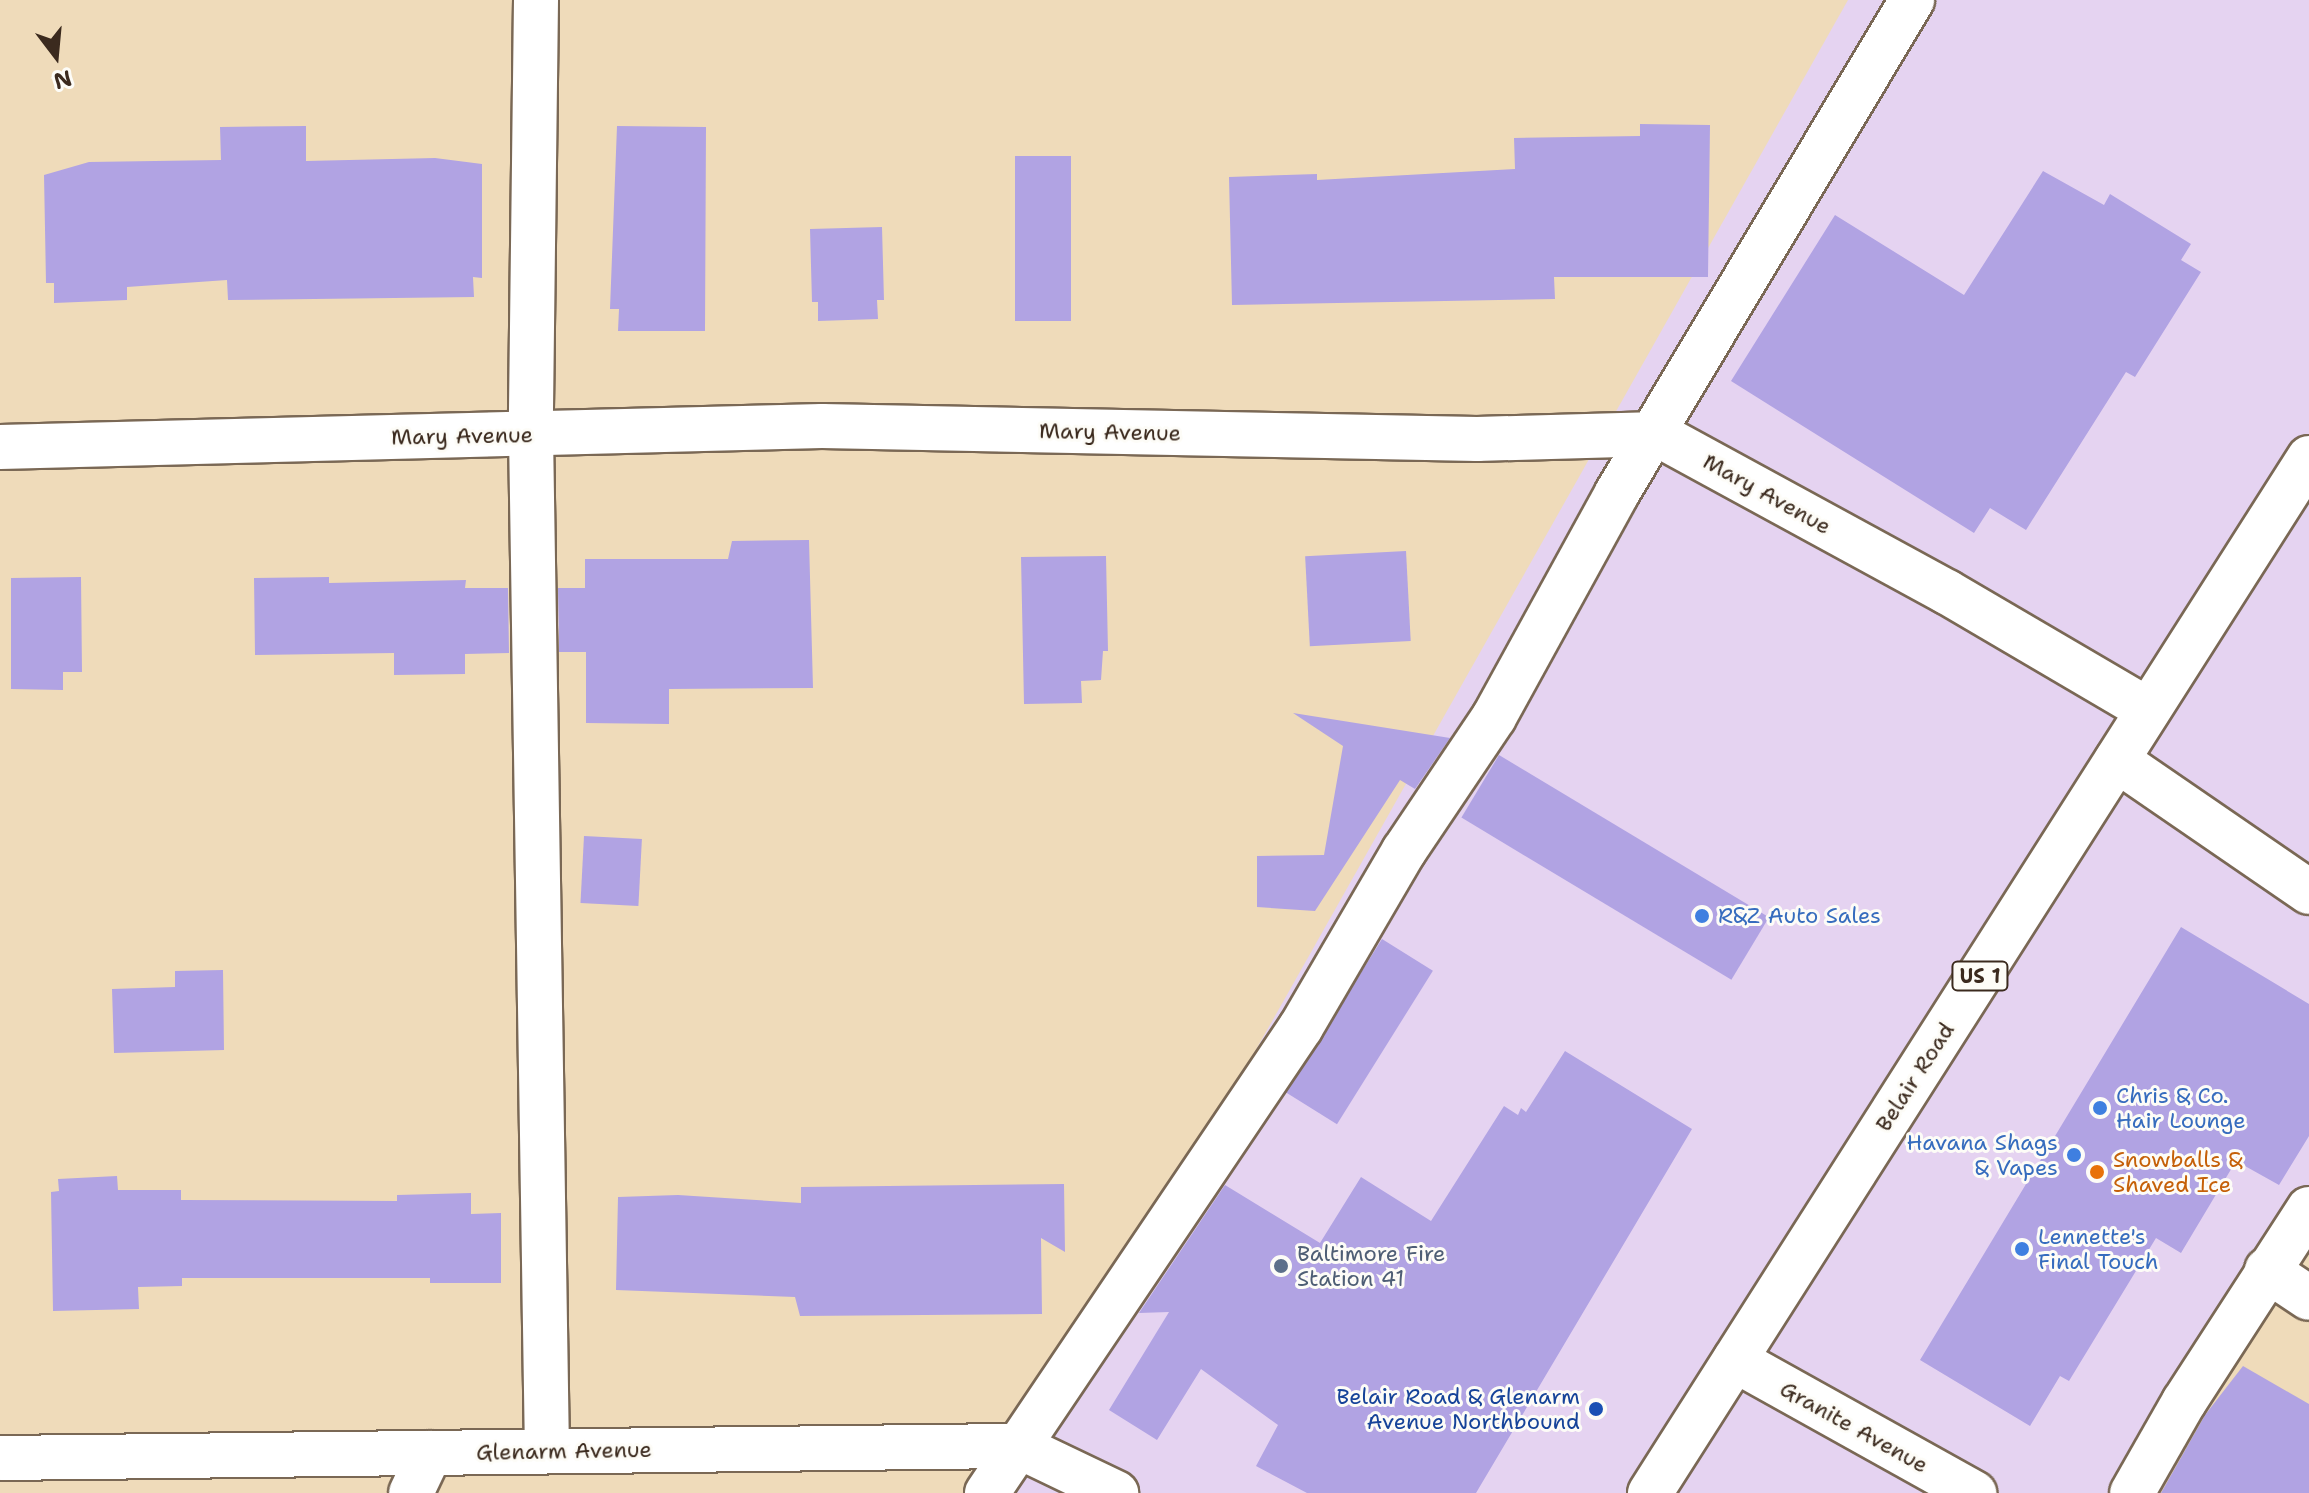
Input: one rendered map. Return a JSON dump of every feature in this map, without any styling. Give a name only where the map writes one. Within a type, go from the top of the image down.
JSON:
[{"type":"street","points":[[536,0],[531,434],[547,1451]]},
{"type":"street","points":[[987,1493],[1018,1446],[1056,1398],[1301,1027],[1404,851],[1494,717],[1611,505],[1657,434],[1912,0]]},
{"type":"street","name":"Mary Avenue","points":[[0,447],[822,426],[1477,439],[1657,434],[1947,592],[2148,710]]},
{"type":"street","name":"Belair Road","points":[[1650,1493],[2309,458]]},
{"type":"street","points":[[2117,760],[2309,892]]},
{"type":"street","points":[[2132,1493],[2267,1270],[2309,1209]]},
{"type":"street","points":[[2267,1270],[2309,1298]]},
{"type":"street","name":"Granite Avenue","points":[[1735,1360],[1974,1493]]},
{"type":"street","name":"Glenarm Avenue","points":[[0,1458],[1018,1446],[1116,1493]]},
{"type":"street","points":[[411,1493],[430,1453]]},
{"type":"shaded area","points":[[1848,0],[2309,0],[2309,1215],[2132,1493],[1006,1493]]},
{"type":"building","points":[[1640,124],[1710,125],[1708,277],[1554,277],[1555,299],[1232,305],[1229,177],[1317,174],[1317,180],[1515,169],[1514,138],[1640,136]]},
{"type":"building","points":[[306,126],[306,161],[435,158],[482,164],[482,278],[473,277],[474,297],[228,300],[227,280],[127,287],[127,300],[54,303],[54,283],[46,283],[44,175],[89,162],[221,160],[220,127]]},
{"type":"building","points":[[617,126],[706,127],[705,331],[618,331],[619,309],[610,309]]},
{"type":"building","points":[[1015,156],[1071,156],[1071,321],[1015,321]]},
{"type":"building","points":[[2043,171],[2104,205],[2110,194],[2191,244],[2181,260],[2201,272],[2135,377],[2126,372],[2026,530],[1990,508],[1974,533],[1731,381],[1835,215],[1964,295]]},
{"type":"building","points":[[882,227],[884,300],[877,300],[878,319],[818,321],[818,302],[812,302],[810,229]]},
{"type":"building","points":[[809,540],[813,688],[669,689],[669,724],[586,723],[586,652],[559,652],[558,588],[585,588],[585,559],[728,559],[732,541]]},
{"type":"building","points":[[1406,551],[1411,641],[1310,646],[1305,556]]},
{"type":"building","points":[[1106,556],[1108,651],[1103,651],[1101,680],[1081,681],[1082,703],[1024,704],[1021,557]]},
{"type":"building","points":[[81,577],[82,672],[63,672],[63,690],[11,689],[11,578]]},
{"type":"building","points":[[329,577],[329,583],[466,580],[465,588],[508,588],[509,653],[465,654],[465,674],[394,675],[394,653],[255,655],[254,578]]},
{"type":"building","points":[[1293,713],[1450,738],[1415,789],[1400,780],[1315,911],[1257,907],[1257,856],[1324,855],[1343,746]]},
{"type":"building","points":[[1499,755],[1769,917],[1731,980],[1461,818]]},
{"type":"building","points":[[584,836],[642,839],[638,906],[580,903]]},
{"type":"building","points":[[2181,927],[2309,1004],[2309,1136],[2279,1185],[2236,1161],[2181,1253],[2156,1238],[2069,1381],[2060,1376],[2030,1426],[1920,1360]]},
{"type":"building","points":[[1382,939],[1433,971],[1337,1124],[1286,1092]]},
{"type":"building","points":[[223,970],[224,1050],[114,1053],[112,989],[175,987],[175,971]]},
{"type":"building","points":[[1565,1051],[1692,1129],[1476,1493],[1307,1493],[1256,1466],[1278,1425],[1201,1369],[1157,1440],[1109,1410],[1169,1312],[1139,1313],[1225,1185],[1320,1243],[1361,1177],[1431,1221],[1504,1106],[1518,1115],[1521,1108],[1526,1112]]},
{"type":"building","points":[[117,1176],[118,1190],[181,1190],[181,1200],[397,1201],[397,1195],[471,1193],[471,1214],[501,1213],[501,1283],[430,1283],[430,1278],[182,1278],[182,1286],[138,1287],[139,1309],[53,1311],[51,1192],[59,1191],[58,1179]]},
{"type":"building","points":[[1064,1184],[1065,1252],[1041,1238],[1042,1314],[800,1316],[795,1297],[616,1290],[618,1197],[678,1195],[801,1203],[801,1187]]},
{"type":"building","points":[[2243,1366],[2309,1404],[2309,1493],[2161,1493],[2205,1415]]},
{"type":"place","name":"R&Z Auto Sales","points":[[1702,916]]},
{"type":"place","name":"Chris & Co. Hair Lounge","points":[[2100,1108]]},
{"type":"place","name":"Havana Shags & Vapes","points":[[2074,1155]]},
{"type":"place","name":"Snowballs & Shaved Ice","points":[[2097,1172]]},
{"type":"place","name":"Lennette's Final Touch","points":[[2022,1249]]},
{"type":"place","name":"Baltimore Fire Station 41","points":[[1281,1266]]},
{"type":"place","name":"Belair Road & Glenarm Avenue Northbound","points":[[1596,1409]]}]
